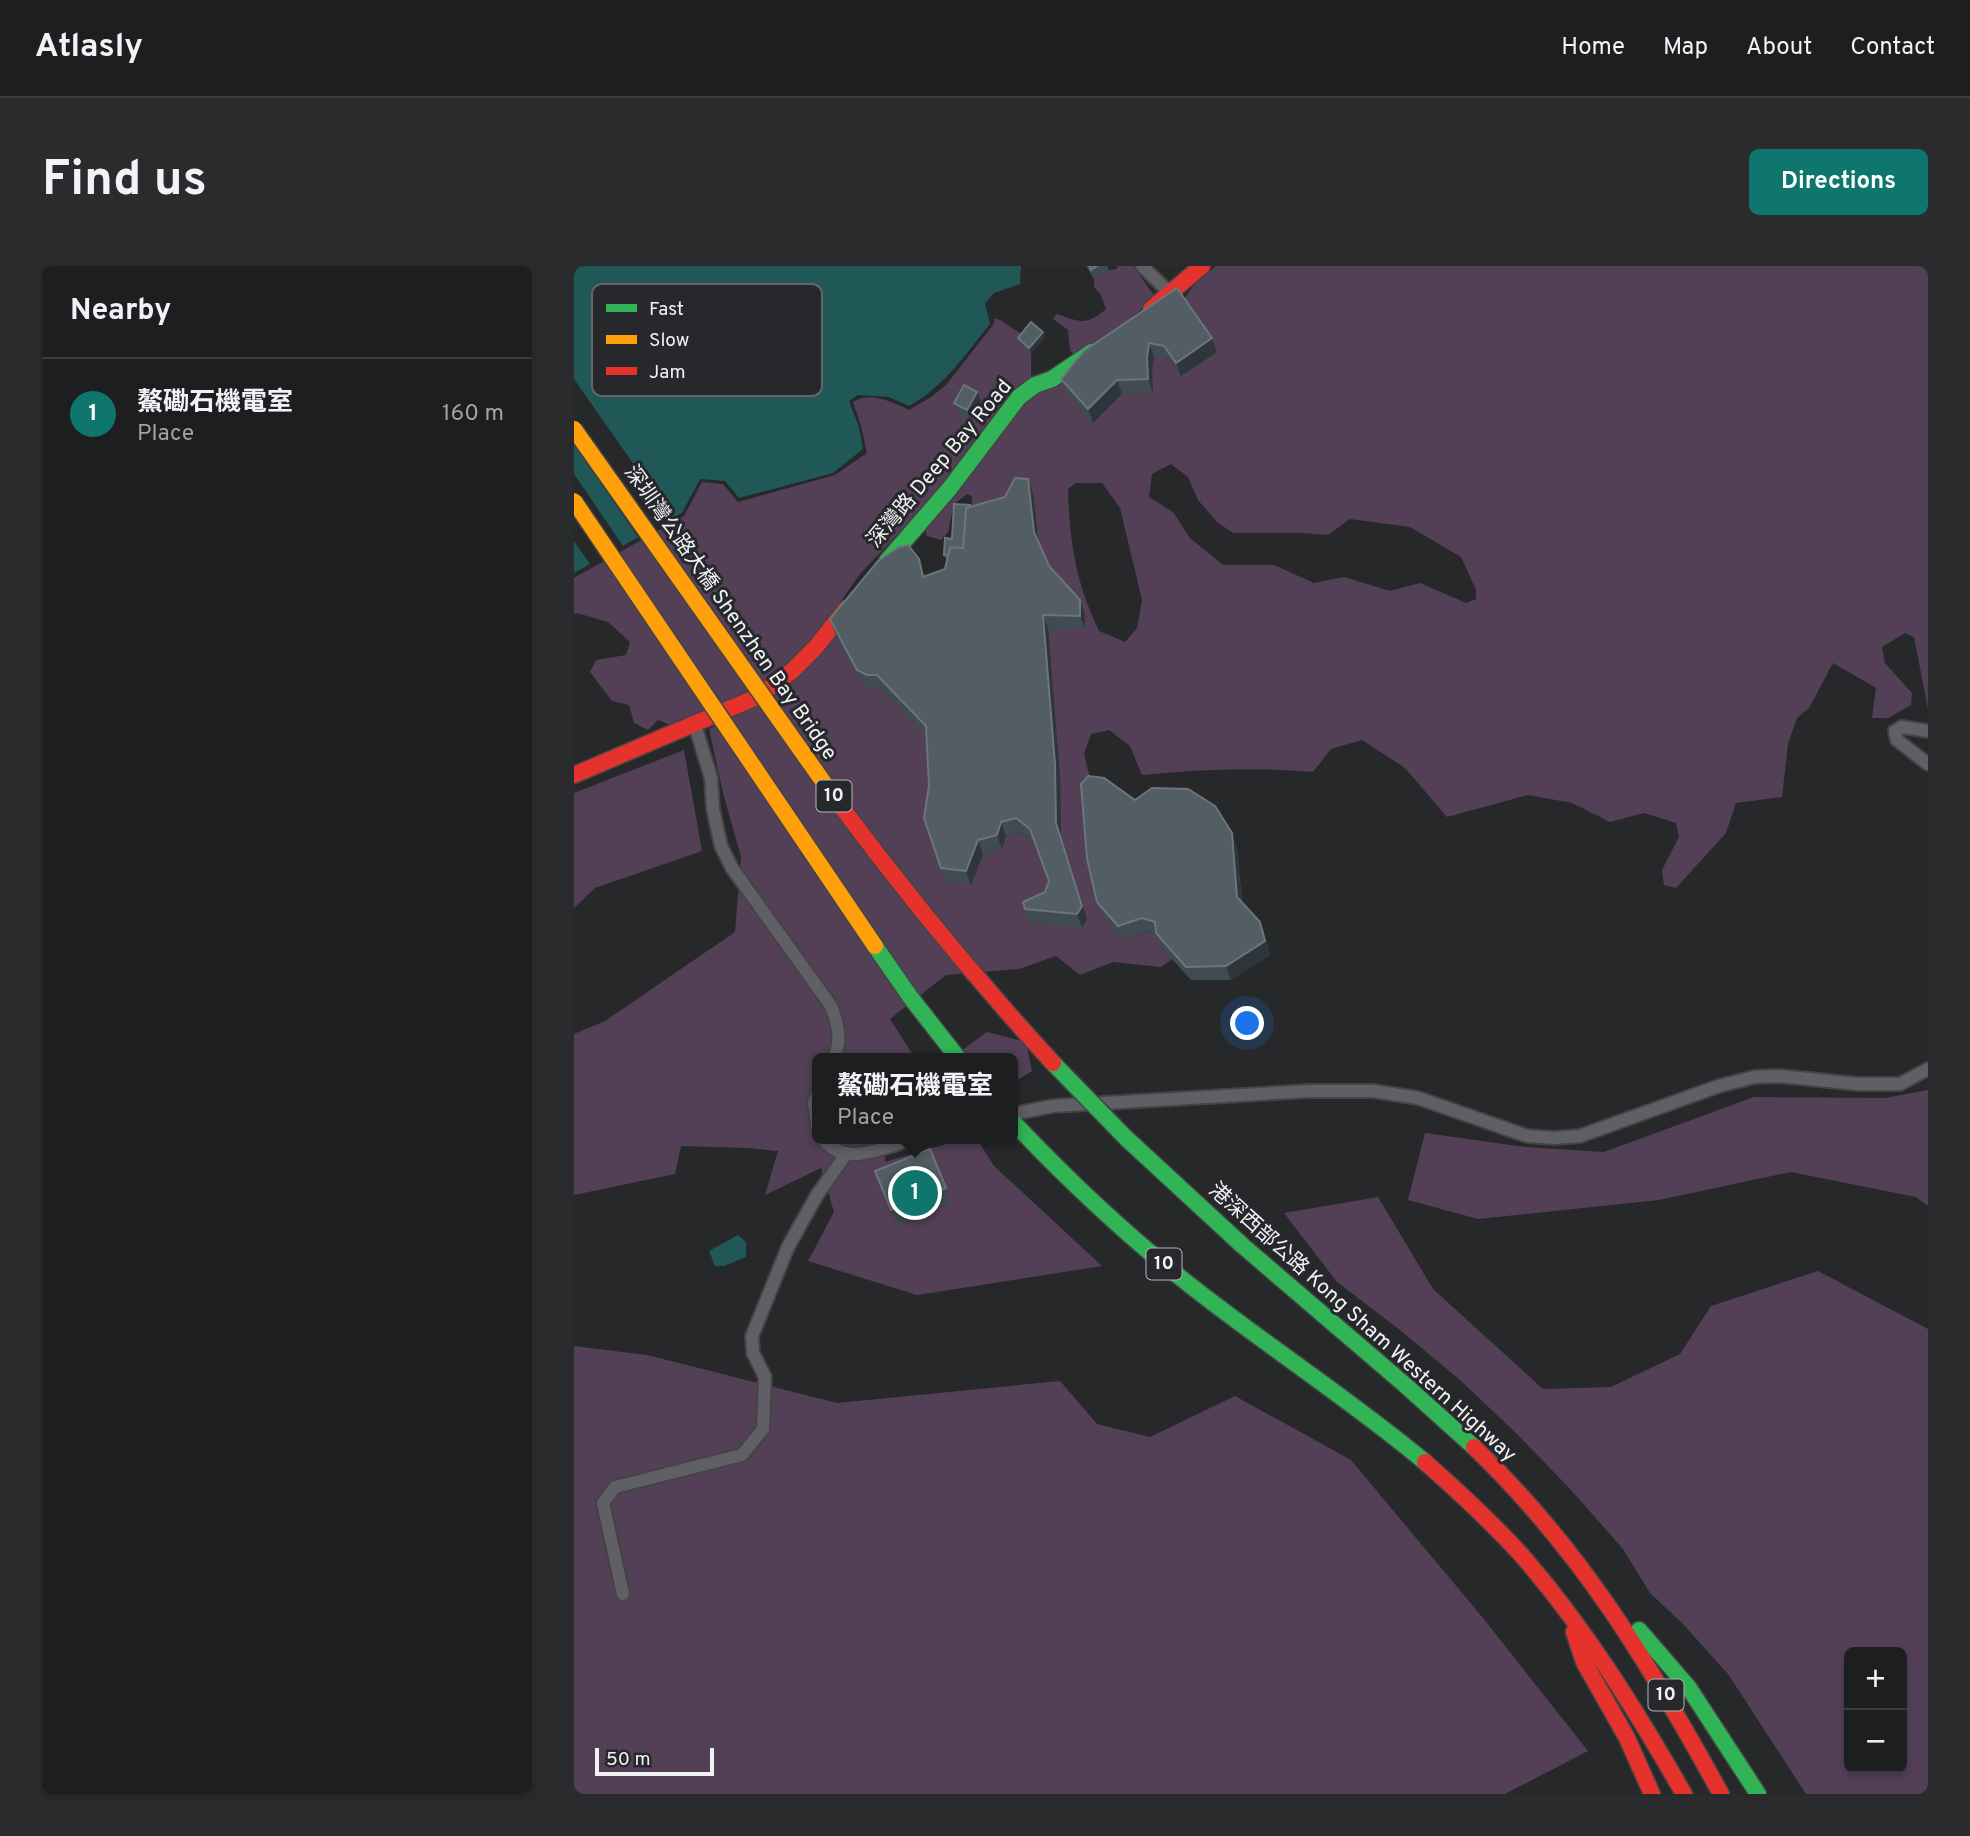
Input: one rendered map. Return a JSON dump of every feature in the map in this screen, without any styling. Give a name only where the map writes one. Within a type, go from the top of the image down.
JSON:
[{"type":"main road","points":[[1135,323],[1202,266]]},
{"type":"main road","name":"深灣路 Deep Bay Road","points":[[878,570],[904,544],[950,488],[1019,397],[1035,385],[1052,379],[1106,342]]},
{"type":"main road","name":"深圳灣公路大橋 Shenzhen Bay Bridge","points":[[574,429],[888,870],[957,956],[1019,1027],[1126,1138]]},
{"type":"main road","name":"10","points":[[574,501],[842,900],[911,998],[954,1053]]},
{"type":"main road","points":[[574,775],[757,697],[792,671],[816,647],[853,601]]},
{"type":"main road","name":"10","points":[[1018,1127],[1085,1196],[1151,1254],[1382,1428],[1430,1467],[1494,1526],[1566,1609],[1609,1666],[1684,1794]]},
{"type":"main road","name":"港深西部公路 Kong Sham Western Highway","points":[[1126,1138],[1196,1204],[1407,1386],[1481,1454],[1531,1505],[1606,1598],[1655,1675],[1721,1794]]},
{"type":"main road","points":[[1606,1598],[1658,1649],[1696,1698],[1758,1794]]},
{"type":"main road","points":[[1566,1609],[1584,1662],[1627,1738],[1652,1794]]},
{"type":"street","points":[[1142,266],[1170,293]]},
{"type":"street","points":[[695,725],[711,778],[713,809],[721,846],[732,868],[831,1006],[839,1027],[836,1053]]},
{"type":"street","points":[[1928,731],[1902,727],[1895,731],[1897,740],[1928,764]]},
{"type":"street","points":[[1018,1113],[1053,1106],[1310,1091],[1373,1091],[1418,1098],[1527,1136],[1554,1138],[1580,1136],[1719,1086],[1754,1077],[1779,1076],[1858,1084],[1900,1084],[1928,1069]]},
{"type":"street","points":[[827,1144],[830,1148],[848,1153],[868,1154],[899,1144]]},
{"type":"street","points":[[624,1594],[603,1503],[615,1487],[742,1455],[763,1429],[765,1377],[753,1353],[752,1336],[789,1247],[817,1195],[848,1153]]},
{"type":"shaded area","points":[[1117,266],[1133,266],[1155,297],[1133,317],[1074,357],[1070,349],[1068,330],[1053,319],[1057,314],[1083,321],[1106,309],[1101,295],[1094,287],[1094,279],[1109,270],[1117,269]]},
{"type":"shaded area","points":[[1216,266],[1928,266],[1928,709],[1914,637],[1905,633],[1882,647],[1885,663],[1912,693],[1911,705],[1888,718],[1872,718],[1876,688],[1833,663],[1809,708],[1797,718],[1788,744],[1782,797],[1736,803],[1726,833],[1676,888],[1664,885],[1662,870],[1679,837],[1676,823],[1644,813],[1610,822],[1572,803],[1528,795],[1447,817],[1405,768],[1362,740],[1331,749],[1313,772],[1228,769],[1142,775],[1130,746],[1109,730],[1091,734],[1084,754],[1093,789],[1092,871],[1102,915],[1123,939],[1147,931],[1160,936],[1161,947],[1172,959],[1161,967],[1113,962],[1080,975],[1056,956],[1019,969],[946,975],[890,1019],[912,1053],[812,1053],[812,1144],[885,1144],[885,1162],[946,1144],[980,1144],[994,1166],[1102,1266],[917,1295],[808,1261],[834,1212],[821,1168],[765,1195],[778,1151],[681,1146],[675,1174],[574,1195],[574,1034],[605,1021],[735,932],[741,857],[709,729],[747,711],[795,680],[835,633],[872,689],[882,689],[931,739],[971,885],[983,854],[1002,849],[1006,836],[1021,832],[1035,843],[1054,895],[1030,923],[1082,927],[1087,919],[1061,837],[1060,777],[1048,629],[971,521],[972,496],[967,494],[954,504],[948,532],[941,540],[927,536],[925,528],[1023,403],[1037,392],[1074,372],[1122,394],[1152,371],[1154,357],[1169,359],[1181,376],[1182,302],[1196,282]],"holes":[[[1171,464],[1188,477],[1198,500],[1217,522],[1233,533],[1328,535],[1350,519],[1410,527],[1461,557],[1476,590],[1476,599],[1466,603],[1420,583],[1390,591],[1344,577],[1314,583],[1274,565],[1223,565],[1190,538],[1173,512],[1149,497],[1152,474]],[[1076,483],[1102,483],[1120,508],[1142,600],[1137,628],[1125,642],[1099,631],[1084,595],[1072,545],[1068,489]]]},
{"type":"shaded area","points":[[995,318],[1026,335],[1020,343],[1031,353],[1031,377],[1002,402],[985,430],[939,490],[860,574],[813,641],[755,692],[677,728],[658,720],[648,730],[634,723],[629,705],[612,701],[590,672],[596,660],[626,655],[630,642],[608,622],[577,613],[574,615],[574,578],[684,516],[702,482],[723,484],[738,502],[835,475],[867,453],[853,402],[867,397],[874,398],[909,410],[931,397],[946,385],[993,325]]},
{"type":"shaded area","points":[[684,750],[702,851],[595,888],[574,908],[574,793]]},
{"type":"shaded area","points":[[987,1032],[1026,1042],[1032,1071],[1018,1080],[1018,1053],[953,1053],[961,1051]]},
{"type":"shaded area","points":[[1928,1090],[1928,1206],[1916,1197],[1791,1172],[1659,1200],[1478,1219],[1408,1200],[1425,1133],[1525,1147],[1604,1152],[1754,1097],[1885,1098]]},
{"type":"shaded area","points":[[1378,1197],[1433,1289],[1543,1389],[1611,1387],[1680,1354],[1711,1306],[1818,1271],[1928,1329],[1928,1794],[1806,1794],[1728,1674],[1683,1624],[1650,1593],[1623,1549],[1571,1490],[1460,1380],[1337,1282],[1284,1213]]},
{"type":"shaded area","points":[[574,1346],[647,1355],[837,1403],[1060,1381],[1097,1424],[1150,1437],[1235,1396],[1351,1460],[1483,1618],[1588,1751],[1505,1794],[574,1794]]},
{"type":"water","points":[[574,266],[1021,266],[1020,284],[994,293],[985,303],[990,324],[954,369],[922,398],[909,406],[889,397],[858,395],[849,401],[859,427],[863,449],[833,473],[739,498],[725,481],[700,479],[682,513],[574,573]]},
{"type":"water","points":[[738,1235],[746,1242],[746,1257],[724,1266],[715,1266],[709,1251]]},
{"type":"pier","points":[[574,379],[674,522],[640,540],[574,445]]},
{"type":"pier","points":[[574,474],[625,549],[592,567],[574,541]]},
{"type":"building","points":[[1177,288],[1212,338],[1176,363],[1164,346],[1149,343],[1148,379],[1117,380],[1088,409],[1061,379],[1084,351]]},
{"type":"building","points":[[1031,322],[1043,332],[1029,348],[1018,338]]},
{"type":"building","points":[[964,385],[977,392],[967,410],[954,403]]},
{"type":"building","points":[[1015,478],[1028,479],[1034,532],[1049,566],[1080,600],[1080,616],[1043,615],[1055,764],[1056,823],[1082,906],[1077,914],[1025,909],[1023,902],[1045,892],[1049,881],[1030,829],[1016,818],[1001,822],[997,835],[978,840],[966,871],[941,868],[924,818],[929,786],[926,726],[877,675],[867,675],[857,670],[830,619],[878,561],[899,547],[908,545],[919,559],[923,577],[945,569],[950,547],[963,548],[966,508],[1005,497]]},
{"type":"building","points":[[954,504],[970,507],[966,508],[963,548],[950,547],[948,556],[944,555],[945,538],[952,539]]},
{"type":"building","points":[[1088,776],[1104,778],[1135,800],[1152,788],[1188,789],[1215,806],[1232,833],[1237,897],[1260,922],[1265,941],[1226,966],[1186,967],[1156,933],[1155,922],[1142,918],[1118,926],[1097,902],[1087,858],[1081,784]]},
{"type":"building","points":[[930,1149],[946,1188],[891,1210],[875,1171]]},
{"type":"traffic: fast","points":[[887,561],[950,488],[1019,397],[1092,352]]},
{"type":"traffic: fast","points":[[875,946],[954,1053]]},
{"type":"traffic: fast","points":[[1053,1063],[1126,1138]]},
{"type":"traffic: fast","points":[[1018,1127],[1096,1205],[1163,1263],[1425,1462]]},
{"type":"traffic: fast","points":[[1126,1138],[1243,1246],[1474,1447]]},
{"type":"traffic: fast","points":[[1639,1630],[1689,1688],[1758,1794]]},
{"type":"traffic: jam","points":[[1151,309],[1202,266]]},
{"type":"traffic: jam","points":[[574,775],[757,697],[792,671],[816,647],[846,609]]},
{"type":"traffic: jam","points":[[834,797],[940,933],[1053,1063]]},
{"type":"traffic: jam","points":[[1474,1447],[1513,1487],[1581,1568],[1640,1654],[1721,1794]]},
{"type":"traffic: jam","points":[[1425,1462],[1501,1533],[1548,1586],[1610,1673],[1684,1794]]},
{"type":"traffic: jam","points":[[1574,1632],[1584,1662],[1627,1738],[1652,1794]]},
{"type":"traffic: slow","points":[[574,429],[834,797]]},
{"type":"traffic: slow","points":[[574,501],[875,946]]},
{"type":"place","name":"鰲磡石機電室","points":[[915,1193]]}]
